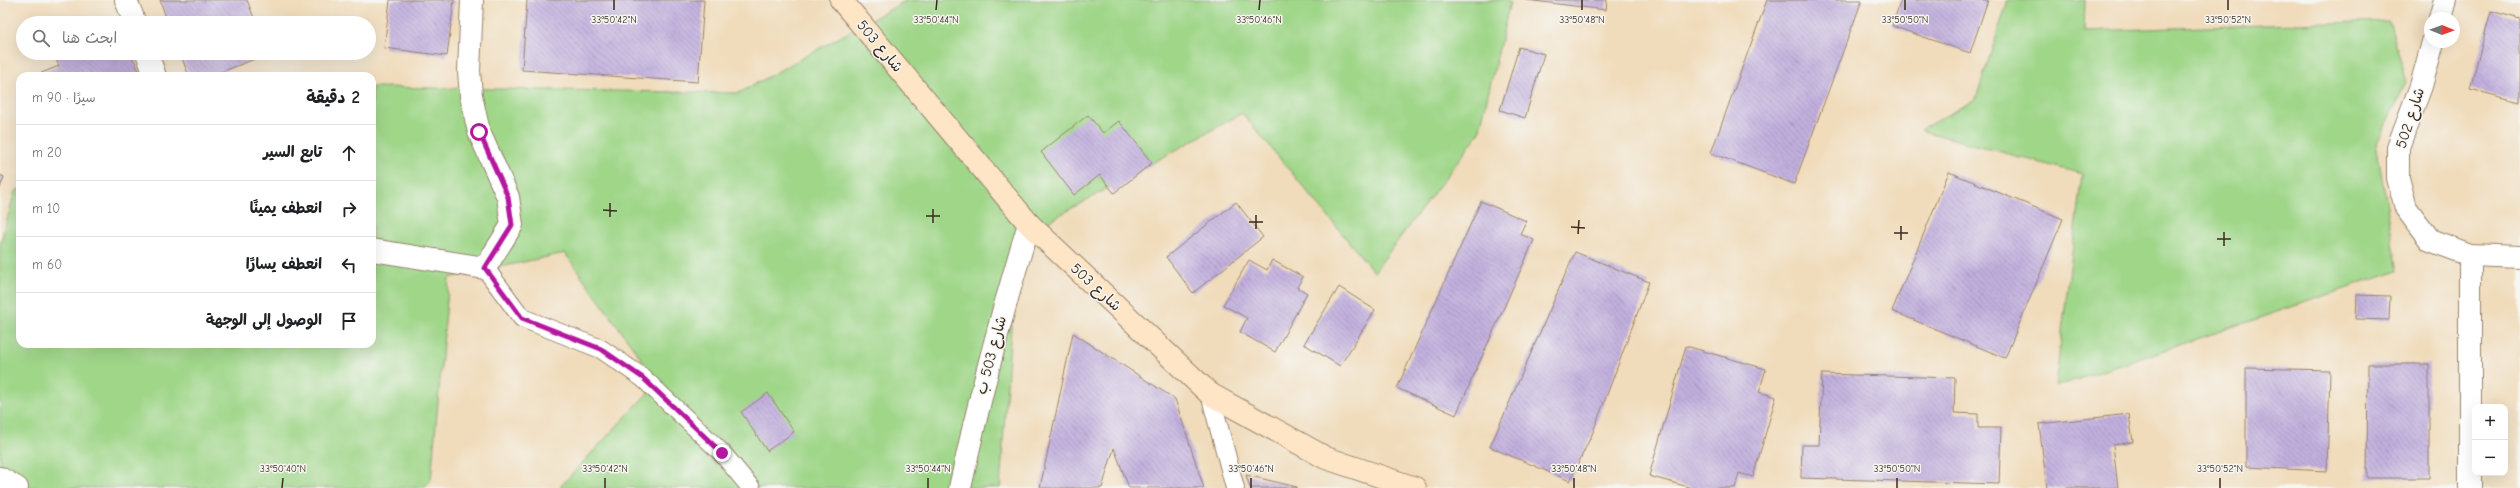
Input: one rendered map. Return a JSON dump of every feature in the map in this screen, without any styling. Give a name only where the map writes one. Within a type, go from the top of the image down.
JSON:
[{"type":"street","points":[[126,0],[132,16]]},
{"type":"street","points":[[376,251],[485,268],[512,225],[508,197],[479,132],[471,96],[469,72],[472,0]]},
{"type":"street","name":"شارع 503","points":[[841,0],[1029,224],[1210,394],[1326,458],[1415,488]]},
{"type":"street","points":[[2442,12],[2445,0]]},
{"type":"street","name":"شارع 502","points":[[2431,48],[2421,86],[2398,147],[2398,178],[2406,208],[2430,240],[2470,255],[2520,257]]},
{"type":"street","points":[[149,60],[154,72]]},
{"type":"street","name":"شارع 503 ب","points":[[960,488],[975,418],[1004,305],[1029,224]]},
{"type":"street","points":[[2470,255],[2470,488]]},
{"type":"street","points":[[0,478],[17,488]]},
{"type":"lane","points":[[485,268],[522,318],[601,349],[643,378],[722,453],[751,488]]},
{"type":"lane","points":[[1210,394],[1235,488]]},
{"type":"green space","points":[[907,0],[1504,0],[1510,2],[1479,133],[1374,272],[1242,113],[1017,239],[1000,488],[559,488],[658,382],[565,253],[449,278],[431,480],[423,488],[0,488],[0,245],[15,191],[16,348],[376,348],[376,87],[739,93]]},
{"type":"green space","points":[[2008,0],[2085,0],[2084,31],[2389,21],[2407,82],[2376,143],[2398,271],[2055,387],[2082,174],[1920,130],[1976,99]]},
{"type":"building","points":[[160,0],[247,0],[253,16],[166,16]]},
{"type":"building","points":[[390,0],[454,0],[447,56],[384,48]]},
{"type":"building","points":[[527,0],[704,0],[698,82],[522,70]]},
{"type":"building","points":[[1526,0],[1607,0],[1606,10]]},
{"type":"building","points":[[1767,0],[1862,0],[1794,184],[1711,153]]},
{"type":"building","points":[[1901,0],[1988,0],[1970,53],[1892,26]]},
{"type":"building","points":[[2491,11],[2520,19],[2520,102],[2470,89]]},
{"type":"building","points":[[1519,47],[1544,54],[1525,118],[1500,110]]},
{"type":"building","points":[[56,60],[134,60],[139,72],[44,72],[59,66]]},
{"type":"building","points":[[183,60],[252,60],[221,72],[187,72]]},
{"type":"building","points":[[1088,115],[1103,133],[1119,121],[1152,163],[1114,193],[1100,175],[1074,195],[1041,152]]},
{"type":"building","points":[[1949,172],[2063,219],[2005,358],[1892,311]]},
{"type":"building","points":[[0,175],[4,177],[0,188]]},
{"type":"building","points":[[1481,201],[1526,221],[1520,234],[1534,240],[1456,415],[1397,388]]},
{"type":"building","points":[[1236,202],[1263,237],[1193,293],[1166,257]]},
{"type":"building","points":[[1575,252],[1649,282],[1593,432],[1570,481],[1490,447]]},
{"type":"building","points":[[1249,260],[1267,270],[1272,260],[1303,277],[1297,287],[1307,293],[1275,352],[1240,332],[1247,318],[1223,305]]},
{"type":"building","points":[[1339,287],[1375,310],[1340,366],[1304,344]]},
{"type":"building","points":[[2357,295],[2390,296],[2389,320],[2356,319]]},
{"type":"building","points":[[1073,333],[1175,399],[1204,488],[1129,488],[1114,448],[1102,488],[1040,488]]},
{"type":"building","points":[[1686,346],[1766,369],[1759,392],[1776,397],[1753,477],[1739,473],[1735,488],[1692,488],[1649,476]]},
{"type":"building","points":[[2368,364],[2429,364],[2429,478],[2367,478]]},
{"type":"building","points":[[2246,368],[2330,370],[2327,471],[2246,467]]},
{"type":"building","points":[[1822,374],[1955,378],[1954,413],[1978,414],[1978,428],[2001,428],[1999,484],[1801,478],[1802,445],[1819,445]]},
{"type":"building","points":[[768,393],[794,432],[767,451],[741,412]]},
{"type":"building","points":[[2129,414],[2133,442],[2113,445],[2118,488],[2047,488],[2039,424]]},
{"type":"building","points":[[1246,475],[1297,487],[1297,488],[1250,488]]},
{"type":"route","points":[[479,132],[508,197],[512,225],[485,268],[522,318],[601,349],[643,378],[722,453]]}]
